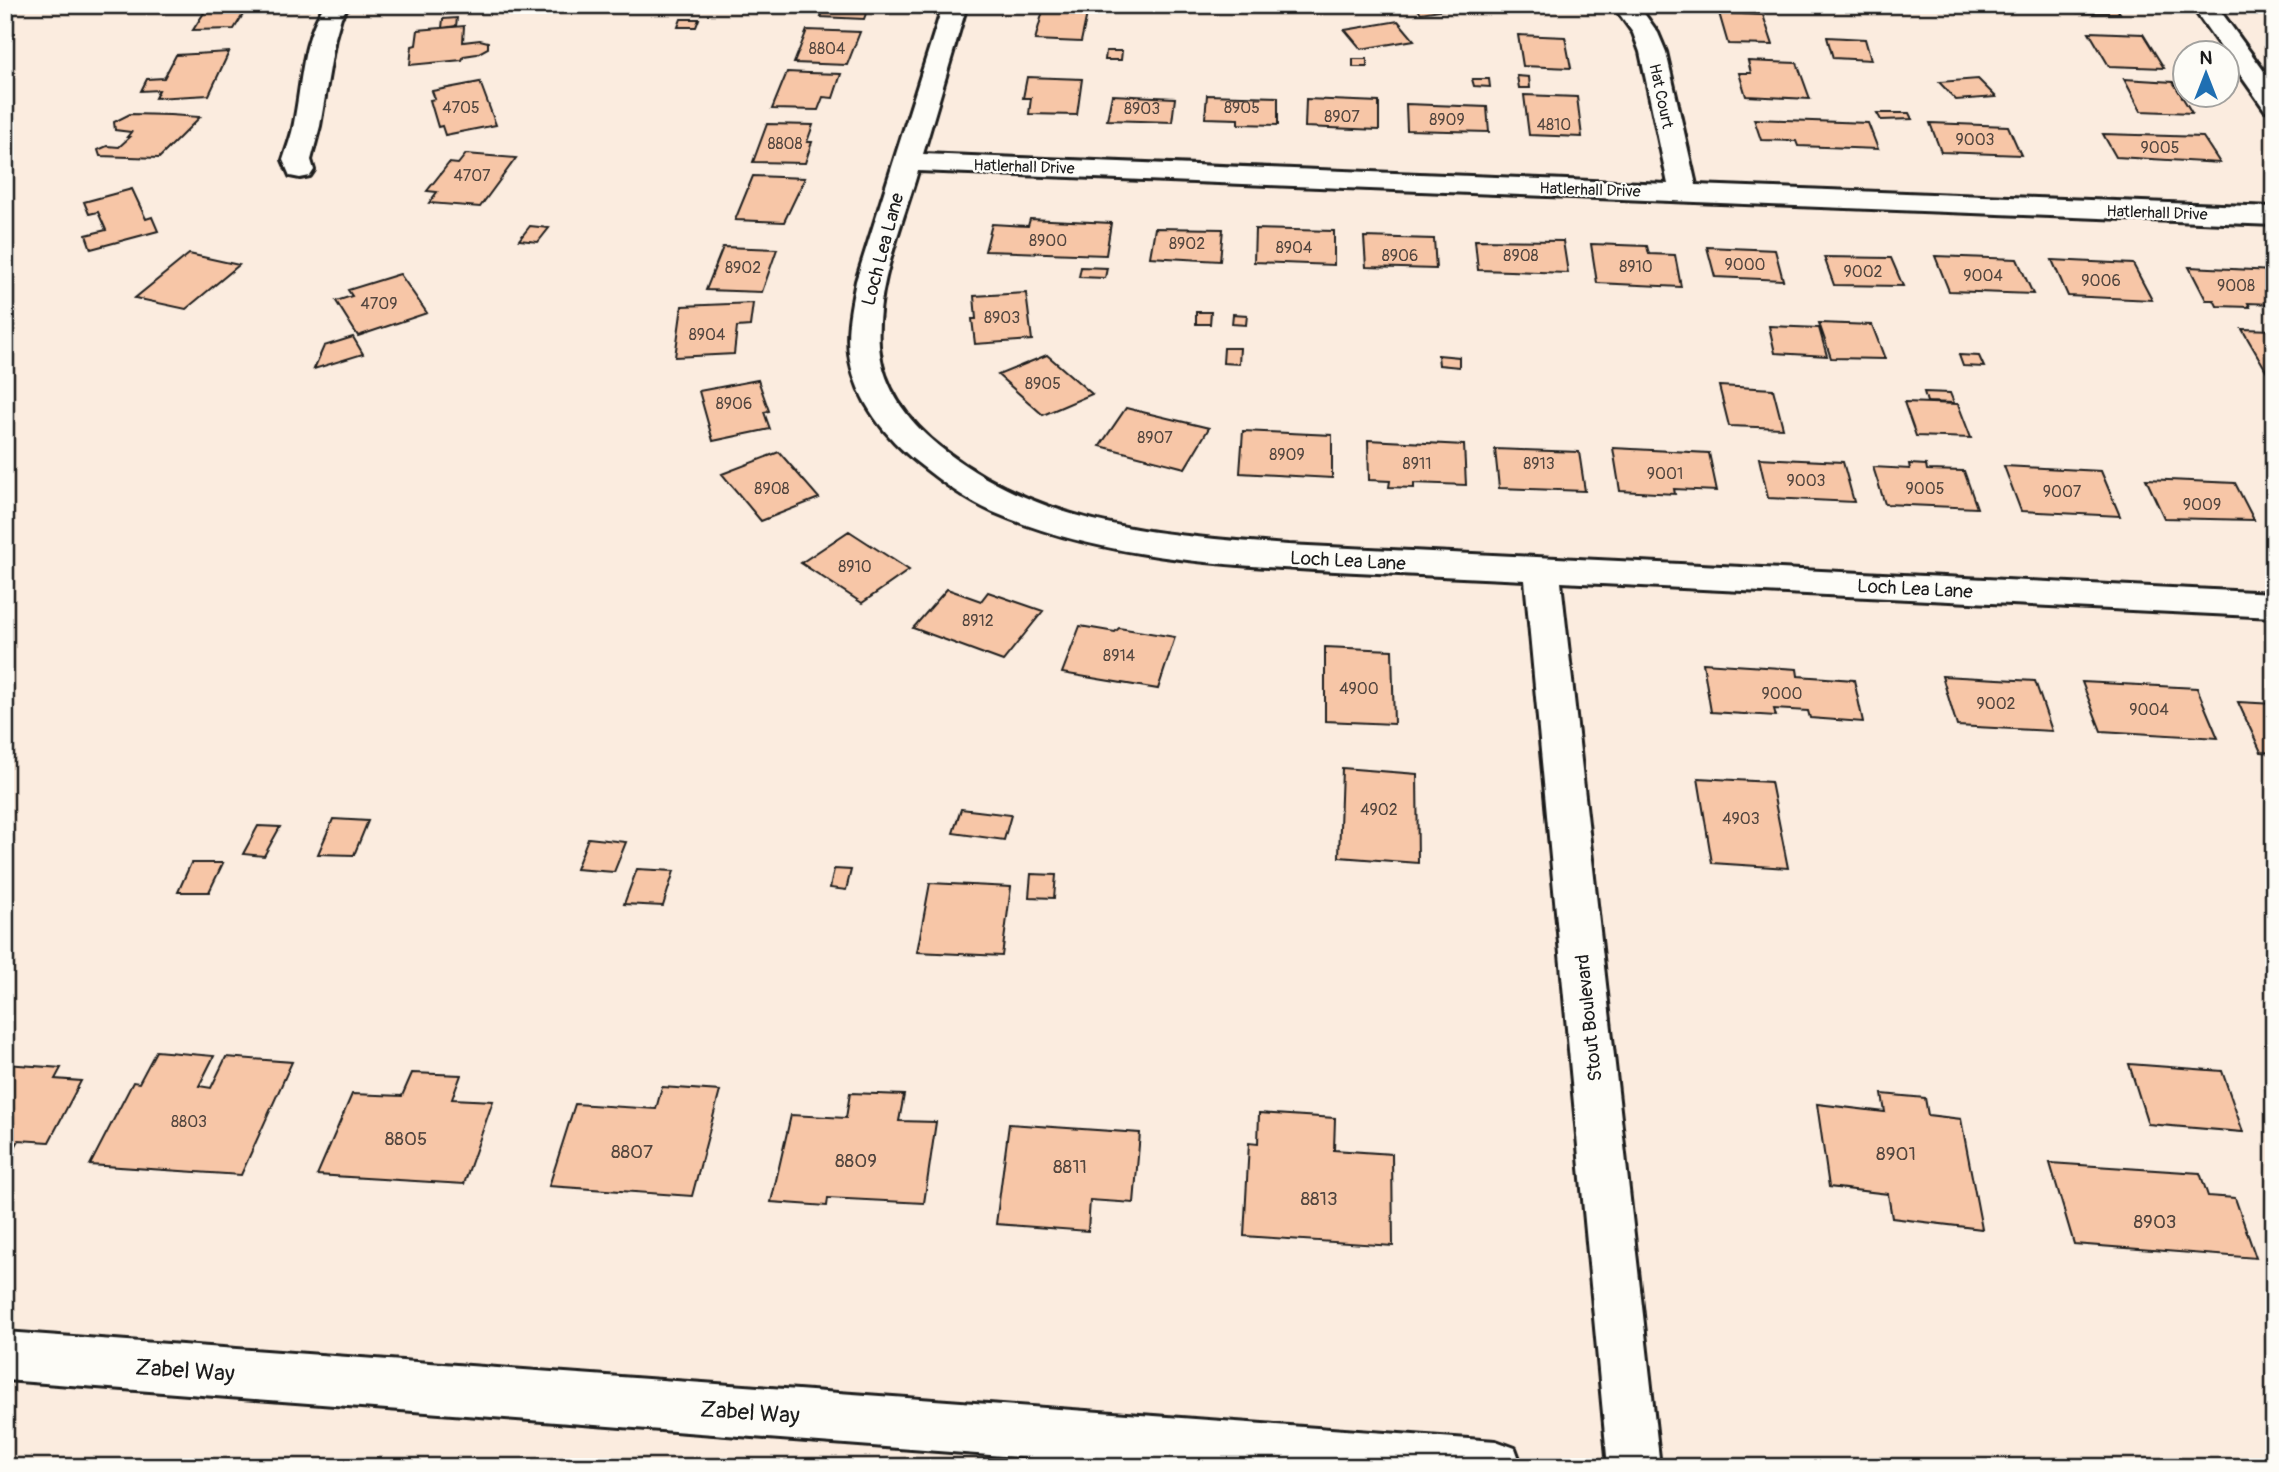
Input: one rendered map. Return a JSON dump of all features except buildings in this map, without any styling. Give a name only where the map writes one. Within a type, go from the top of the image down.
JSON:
[{"type":"street","points":[[300,170],[297,160],[307,126],[322,38],[337,5]]},
{"type":"street","name":"Loch Lea Lane","points":[[956,5],[871,281],[863,321],[867,369],[873,388],[888,413],[909,439],[935,462],[966,484],[1035,517],[1089,534],[1152,545],[1288,557],[2274,605]]},
{"type":"street","name":"Hat Court","points":[[1625,5],[1645,33],[1653,52],[1684,193]]},
{"type":"street","points":[[2203,5],[2274,104]]},
{"type":"street","name":"Hatlerhall Drive","points":[[907,162],[2274,216]]},
{"type":"street","name":"Stout Boulevard","points":[[1542,570],[1634,1467]]},
{"type":"street","name":"Zabel Way","points":[[5,1356],[1496,1467]]}]
